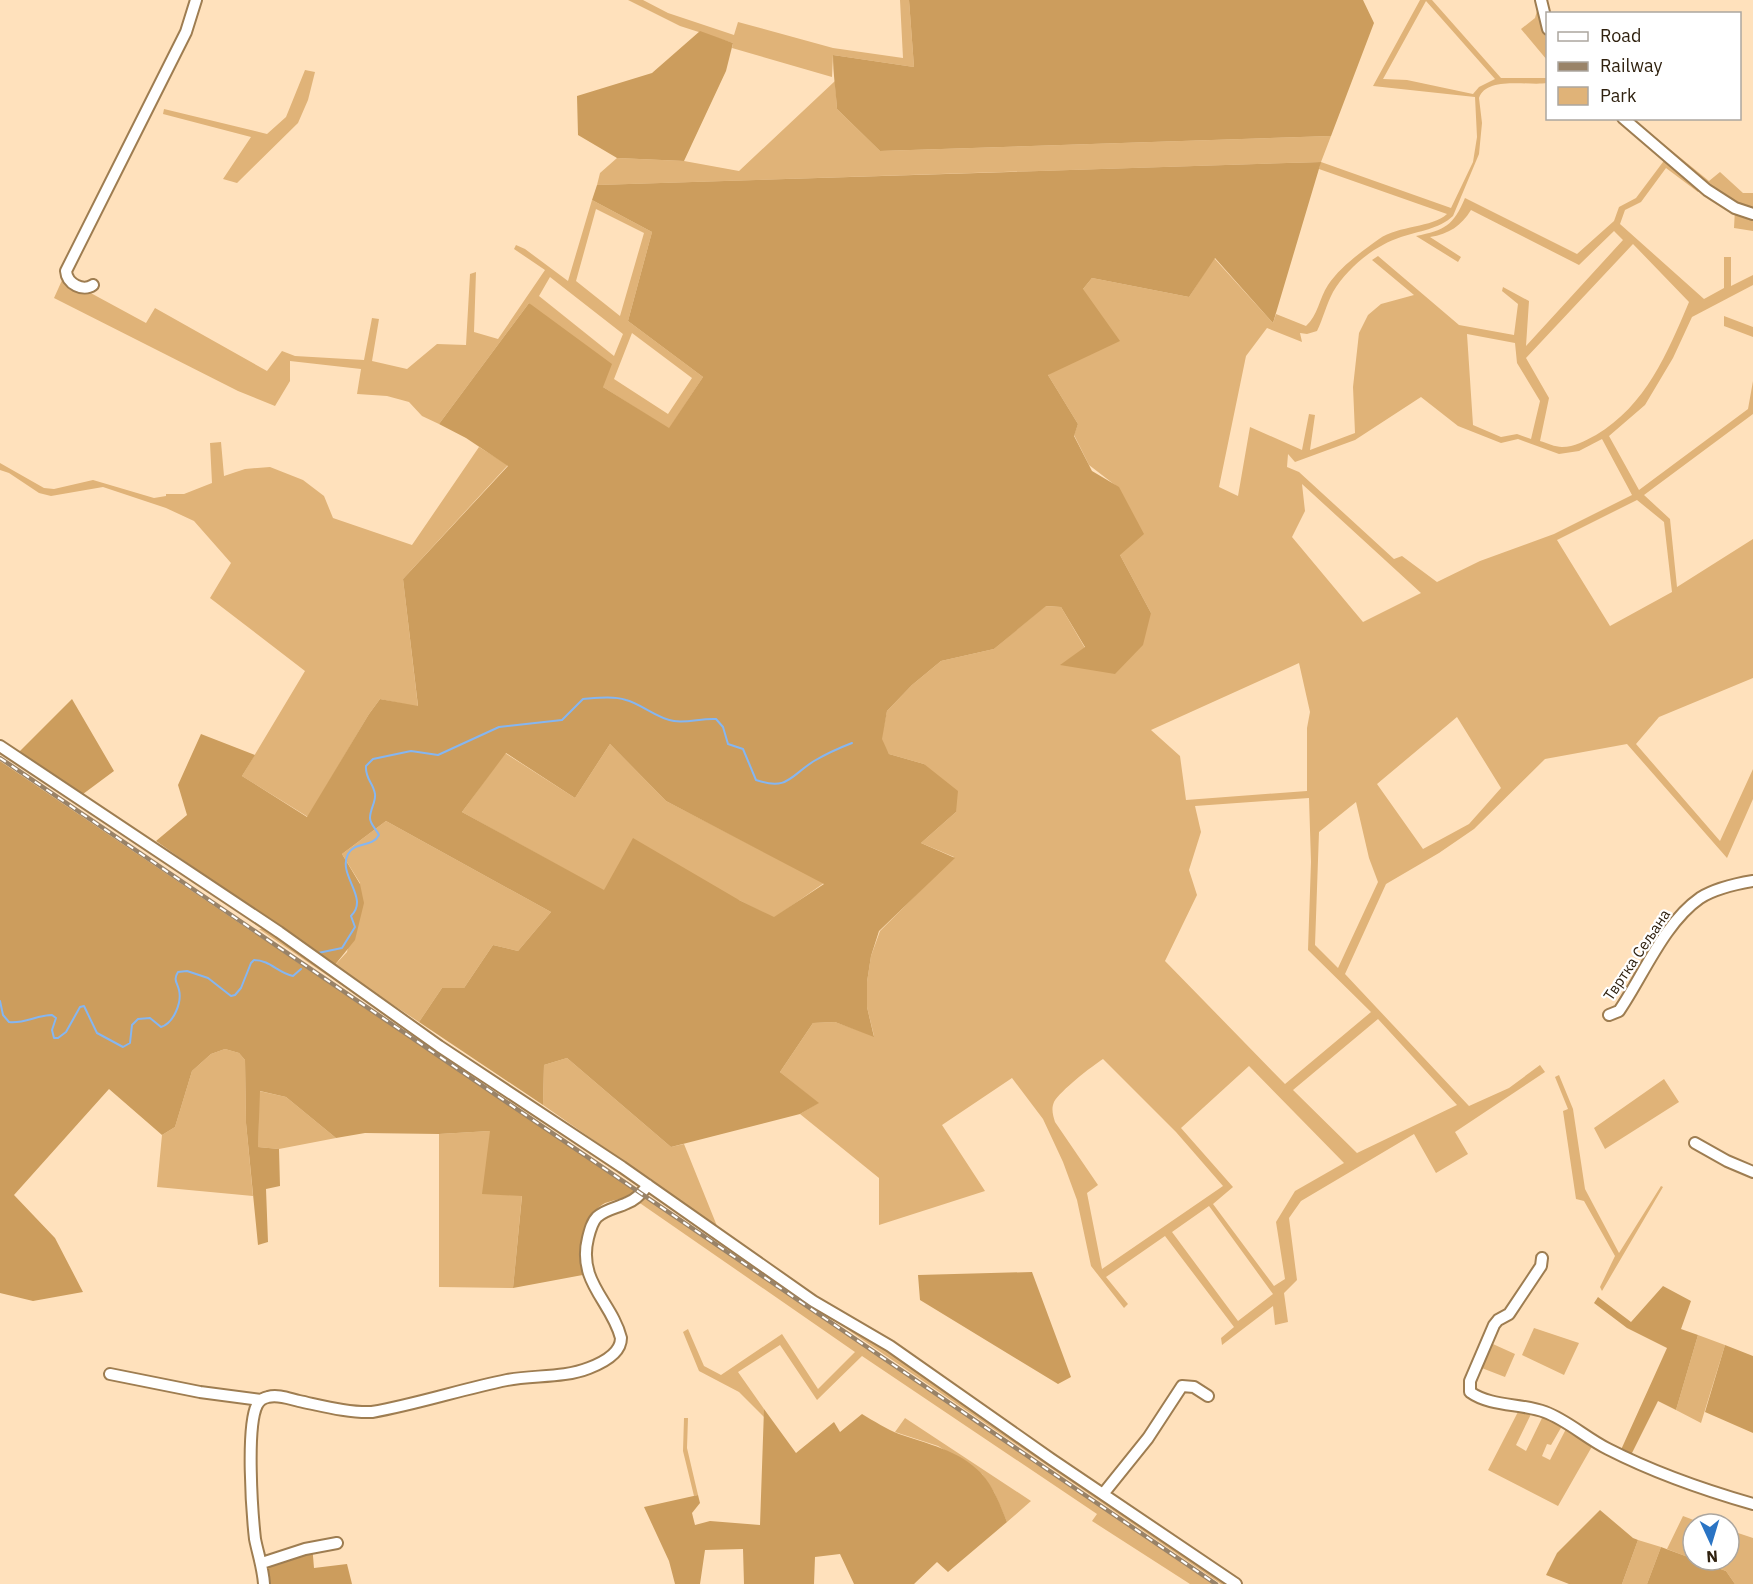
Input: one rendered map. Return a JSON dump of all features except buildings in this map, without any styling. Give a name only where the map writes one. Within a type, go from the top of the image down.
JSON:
[{"type":"street","points":[[93,285],[81,287],[70,282],[66,272],[186,32],[196,0]]},
{"type":"street","points":[[1541,0],[1546,20]]},
{"type":"street","points":[[1625,120],[1707,190],[1735,208],[1753,214]]},
{"type":"street","points":[[0,746],[648,1185],[813,1301],[890,1346],[1236,1584]]},
{"type":"street","name":"Твртка Сељана","points":[[1609,1015],[1619,1011],[1662,942],[1688,910],[1710,893],[1730,885],[1753,881]]},
{"type":"street","points":[[1695,1143],[1753,1172]]},
{"type":"street","points":[[110,1374],[200,1392],[261,1400],[268,1397],[282,1397],[354,1411],[372,1412],[510,1380],[576,1372],[599,1364],[616,1352],[621,1338],[594,1287],[588,1270],[585,1248],[595,1219],[602,1213],[635,1200],[648,1185]]},
{"type":"street","points":[[1542,1258],[1541,1266],[1509,1314],[1494,1325],[1470,1381],[1470,1392],[1487,1400],[1546,1413],[1610,1450],[1695,1485],[1753,1504]]},
{"type":"street","points":[[1103,1494],[1148,1438],[1182,1386],[1194,1387],[1208,1396]]},
{"type":"street","points":[[261,1400],[255,1410],[251,1446],[254,1528],[264,1584]]},
{"type":"street","points":[[261,1563],[305,1549],[338,1543]]},
{"type":"green space","points":[[628,0],[643,0],[668,13],[734,35],[738,22],[833,48],[903,58],[900,0],[909,0],[914,67],[833,55],[832,77],[732,48],[733,43],[680,26]]},
{"type":"green space","points":[[1420,0],[1432,0],[1501,78],[1546,78],[1546,83],[1499,84],[1483,91],[1479,98],[1482,123],[1479,154],[1453,216],[1435,227],[1391,241],[1362,258],[1333,292],[1317,331],[1307,334],[1300,333],[1302,342],[1267,328],[1246,356],[1219,487],[1238,496],[1250,427],[1302,450],[1309,414],[1315,415],[1310,450],[1355,433],[1353,387],[1359,333],[1368,315],[1381,304],[1414,295],[1372,260],[1378,256],[1459,325],[1514,335],[1518,304],[1502,291],[1503,287],[1529,301],[1526,346],[1623,240],[1614,231],[1579,265],[1471,210],[1454,228],[1430,237],[1461,257],[1458,262],[1416,236],[1447,225],[1456,215],[1465,198],[1577,254],[1614,221],[1619,207],[1636,198],[1666,158],[1702,188],[1698,192],[1666,168],[1641,202],[1625,210],[1620,224],[1704,299],[1724,288],[1724,257],[1731,257],[1731,286],[1753,275],[1753,285],[1692,317],[1673,358],[1645,405],[1609,436],[1639,490],[1748,409],[1753,381],[1753,414],[1644,495],[1670,519],[1677,587],[1753,539],[1753,678],[1659,717],[1636,744],[1720,841],[1753,769],[1753,799],[1727,858],[1627,744],[1545,759],[1474,829],[1439,853],[1386,884],[1345,974],[1469,1106],[1509,1088],[1540,1065],[1545,1072],[1455,1132],[1468,1154],[1436,1173],[1414,1134],[1301,1201],[1289,1218],[1297,1280],[1284,1293],[1288,1322],[1275,1325],[1273,1306],[1222,1345],[1221,1338],[1234,1327],[1165,1236],[1106,1277],[1128,1304],[1124,1308],[1091,1266],[1077,1200],[1063,1162],[1043,1119],[1012,1078],[942,1125],[985,1191],[879,1225],[879,1178],[800,1114],[818,1103],[780,1072],[813,1023],[835,1022],[874,1036],[867,1007],[867,982],[871,956],[880,931],[954,857],[921,843],[956,812],[924,764],[889,754],[881,739],[887,711],[912,685],[941,661],[994,649],[1045,606],[1061,607],[1085,648],[1061,665],[1151,613],[1120,555],[1115,485],[1089,465],[1074,435],[1078,424],[1048,375],[1083,289],[1092,278],[1189,297],[1214,258],[1273,323],[1276,314],[1306,326],[1313,317],[1328,285],[1338,272],[1358,255],[1387,234],[1433,222],[1447,214],[1319,169],[1320,162],[597,185],[600,173],[617,158],[684,161],[739,171],[835,81],[837,109],[880,151],[1331,136],[1321,162],[1451,208],[1473,162],[1477,137],[1475,97],[1373,86]],"holes":[[[1426,1],[1495,79],[1479,87],[1473,94],[1407,80],[1383,79]],[[1633,244],[1689,302],[1663,359],[1653,377],[1629,409],[1596,435],[1571,446],[1559,447],[1540,441],[1549,398],[1526,358]],[[1467,334],[1515,343],[1517,363],[1540,401],[1531,439],[1517,434],[1501,437],[1473,425]],[[1421,397],[1458,426],[1501,443],[1518,439],[1559,454],[1579,451],[1602,439],[1632,495],[1554,534],[1480,561],[1437,582],[1402,556],[1394,559],[1299,472],[1287,467],[1288,454],[1295,462],[1355,440]],[[1302,484],[1421,593],[1363,622],[1292,537],[1305,511]],[[1637,500],[1664,522],[1672,592],[1610,626],[1557,540]],[[1299,663],[1310,712],[1307,728],[1307,791],[1186,800],[1180,756],[1151,730]],[[1457,717],[1501,788],[1469,824],[1423,849],[1377,784]],[[1309,798],[1311,862],[1308,950],[1371,1012],[1285,1084],[1165,961],[1197,895],[1189,870],[1201,832],[1195,806]],[[1356,802],[1369,858],[1378,882],[1338,968],[1315,945],[1319,832]],[[1378,1019],[1457,1105],[1357,1153],[1293,1090]],[[1103,1059],[1176,1132],[1223,1186],[1102,1269],[1087,1193],[1098,1185],[1055,1122],[1053,1105],[1057,1097],[1069,1085]],[[1249,1066],[1344,1163],[1295,1191],[1276,1222],[1285,1279],[1274,1286],[1213,1204],[1233,1187],[1181,1128]],[[1209,1206],[1273,1294],[1238,1321],[1172,1232]]]},
{"type":"green space","points":[[1540,0],[1546,35],[1546,59],[1521,29],[1535,18]]},
{"type":"green space","points":[[305,70],[315,72],[308,100],[298,123],[237,183],[223,179],[251,137],[163,114],[164,109],[267,134],[286,117]]},
{"type":"green space","points":[[1628,120],[1634,120],[1709,181],[1720,172],[1743,193],[1753,193],[1753,231],[1734,228],[1735,209]]},
{"type":"green space","points":[[592,200],[652,232],[628,321],[703,377],[669,429],[603,387],[529,303],[439,424],[422,416],[409,402],[387,396],[357,394],[361,369],[290,361],[290,381],[275,406],[238,391],[54,298],[63,278],[146,323],[155,308],[267,371],[282,351],[295,356],[364,360],[372,318],[379,319],[372,361],[407,369],[437,344],[466,345],[470,274],[476,272],[474,332],[498,339],[545,270],[514,249],[516,245],[525,249],[568,281]],"holes":[[[596,209],[644,233],[620,316],[576,281]],[[550,277],[623,334],[614,356],[539,296]],[[632,333],[692,378],[668,414],[614,379]]]},
{"type":"green space","points":[[1724,316],[1753,327],[1753,337],[1724,326]]},
{"type":"green space","points":[[221,442],[224,476],[245,469],[270,467],[303,480],[324,496],[333,518],[412,545],[479,447],[508,465],[403,579],[418,707],[380,699],[308,817],[242,776],[305,671],[210,598],[231,563],[194,521],[166,508],[103,487],[51,496],[39,493],[9,473],[0,470],[0,463],[44,488],[54,489],[93,480],[154,498],[166,496],[166,494],[184,494],[212,483],[210,443]]},
{"type":"green space","points":[[610,744],[666,801],[824,883],[774,918],[739,900],[604,891],[462,812],[505,753],[575,798]]},
{"type":"green space","points":[[386,821],[551,912],[518,951],[493,945],[464,988],[442,988],[419,1022],[334,966],[347,952],[360,883],[342,854]]},
{"type":"green space","points":[[270,928],[642,1180],[640,1188],[259,929]]},
{"type":"green space","points":[[225,1049],[239,1053],[245,1060],[246,1123],[253,1196],[157,1187],[162,1135],[175,1127],[192,1071],[211,1054]]},
{"type":"green space","points":[[567,1058],[671,1147],[684,1144],[717,1226],[543,1105],[544,1065]]},
{"type":"green space","points":[[1559,1075],[1573,1109],[1585,1189],[1619,1253],[1661,1186],[1663,1187],[1602,1291],[1600,1287],[1615,1256],[1584,1201],[1576,1199],[1563,1111],[1568,1109],[1555,1077]]},
{"type":"green space","points":[[1664,1079],[1679,1102],[1605,1149],[1594,1128]]},
{"type":"green space","points":[[259,1091],[286,1097],[336,1138],[279,1149],[258,1147]]},
{"type":"green space","points":[[490,1131],[522,1195],[513,1288],[439,1287],[439,1134]]},
{"type":"green space","points":[[646,1189],[856,1327],[1230,1584],[1221,1584],[644,1191]]},
{"type":"green space","points":[[641,1194],[1213,1584],[1190,1584],[1092,1521],[1097,1514],[862,1356],[817,1400],[780,1345],[738,1372],[764,1409],[764,1417],[739,1392],[699,1371],[683,1332],[688,1329],[704,1366],[721,1375],[782,1334],[818,1389],[855,1352],[634,1199]]},
{"type":"green space","points":[[1534,1328],[1579,1343],[1564,1375],[1522,1355]]},
{"type":"green space","points":[[1698,1335],[1725,1345],[1701,1423],[1676,1410]]},
{"type":"green space","points":[[1484,1340],[1515,1354],[1505,1377],[1474,1365]]},
{"type":"green space","points":[[1520,1408],[1533,1410],[1516,1445],[1526,1451],[1543,1416],[1562,1426],[1551,1445],[1547,1444],[1542,1456],[1550,1460],[1566,1429],[1594,1443],[1558,1506],[1488,1470]]},
{"type":"green space","points":[[684,1418],[688,1418],[687,1448],[698,1495],[694,1496],[683,1451]]},
{"type":"green space","points":[[905,1418],[1031,1501],[1007,1522],[994,1492],[982,1474],[938,1446],[895,1432]]},
{"type":"green space","points":[[1681,1520],[1681,1554],[1667,1549]]},
{"type":"green space","points":[[1741,1534],[1753,1538],[1753,1584],[1735,1584],[1727,1572],[1741,1572]]},
{"type":"green space","points":[[1638,1540],[1661,1547],[1647,1584],[1622,1584]]},
{"type":"shaded area","points":[[909,0],[1363,0],[1374,23],[1331,136],[880,151],[837,109],[833,55],[914,67]]},
{"type":"shaded area","points":[[700,31],[733,43],[726,71],[684,161],[617,158],[578,135],[577,96],[652,73]]},
{"type":"shaded area","points":[[1321,162],[1273,323],[1215,258],[1189,297],[1092,278],[1083,289],[1120,341],[1048,375],[1078,424],[1074,436],[1092,471],[1119,487],[1144,534],[1120,555],[1151,613],[1143,645],[1115,674],[1060,665],[1085,647],[1061,607],[1046,606],[994,649],[941,661],[912,685],[887,711],[882,739],[889,754],[924,764],[958,791],[956,812],[921,843],[955,858],[879,931],[871,956],[867,982],[867,1007],[874,1037],[835,1022],[813,1023],[780,1072],[819,1103],[800,1114],[671,1147],[567,1058],[544,1065],[543,1105],[419,1022],[442,988],[464,988],[493,945],[518,951],[551,912],[386,821],[342,854],[360,884],[364,903],[355,940],[334,966],[156,841],[187,815],[178,785],[201,734],[255,755],[242,776],[307,817],[380,699],[418,706],[403,579],[508,466],[466,438],[439,424],[529,303],[612,364],[603,387],[669,428],[703,377],[628,321],[652,232],[592,200],[597,185]],"holes":[[[610,744],[666,801],[824,884],[774,917],[739,900],[633,838],[604,890],[462,812],[506,753],[575,798]]]},
{"type":"shaded area","points":[[72,699],[114,771],[83,794],[19,752]]},
{"type":"shaded area","points":[[0,761],[637,1192],[626,1198],[604,1204],[589,1219],[582,1242],[588,1274],[513,1288],[522,1196],[482,1194],[490,1131],[439,1134],[365,1133],[336,1138],[286,1097],[260,1091],[258,1147],[279,1149],[280,1186],[266,1189],[268,1242],[258,1245],[246,1123],[245,1060],[239,1053],[225,1049],[211,1054],[192,1071],[175,1127],[162,1135],[109,1089],[14,1195],[55,1238],[83,1292],[33,1301],[0,1293]]},
{"type":"shaded area","points":[[1032,1272],[1071,1377],[1058,1384],[920,1300],[918,1275]]},
{"type":"shaded area","points":[[1663,1286],[1691,1301],[1681,1329],[1698,1335],[1676,1410],[1658,1401],[1630,1457],[1620,1452],[1667,1348],[1627,1328],[1594,1303],[1598,1297],[1631,1322]]},
{"type":"shaded area","points":[[1725,1345],[1753,1356],[1753,1433],[1705,1412]]},
{"type":"shaded area","points":[[764,1409],[796,1453],[834,1422],[840,1432],[862,1414],[894,1432],[953,1453],[972,1465],[986,1478],[1007,1522],[948,1572],[937,1562],[914,1584],[854,1584],[840,1554],[815,1557],[814,1584],[744,1584],[743,1549],[705,1550],[700,1584],[675,1584],[669,1561],[644,1507],[698,1495],[700,1503],[692,1513],[695,1525],[710,1521],[760,1525]]},
{"type":"shaded area","points":[[1600,1510],[1638,1540],[1622,1584],[1569,1584],[1546,1575],[1557,1553]]},
{"type":"shaded area","points":[[312,1544],[314,1568],[347,1564],[352,1584],[261,1584],[261,1569]]},
{"type":"shaded area","points":[[1661,1547],[1681,1554],[1681,1572],[1727,1572],[1735,1584],[1647,1584]]},
{"type":"waterway","points":[[318,953],[342,948],[355,927],[351,916],[356,909],[356,894],[346,870],[346,862],[351,850],[372,842],[379,835],[370,820],[375,794],[366,770],[366,766],[373,759],[411,751],[438,755],[499,727],[562,720],[583,699],[605,698],[632,702],[668,720],[716,719],[723,727],[728,744],[743,749],[756,780],[767,783],[782,783],[814,761],[852,743]]},
{"type":"waterway","points":[[0,1001],[3,1015],[9,1022],[52,1015],[56,1018],[52,1030],[54,1038],[66,1032],[80,1007],[84,1006],[97,1033],[123,1047],[130,1043],[132,1025],[138,1019],[150,1018],[161,1027],[173,1017],[180,995],[176,979],[178,972],[187,971],[208,978],[231,996],[241,988],[254,960],[265,962],[293,976],[301,969]]},
{"type":"railway","points":[[0,758],[1216,1584]]}]
